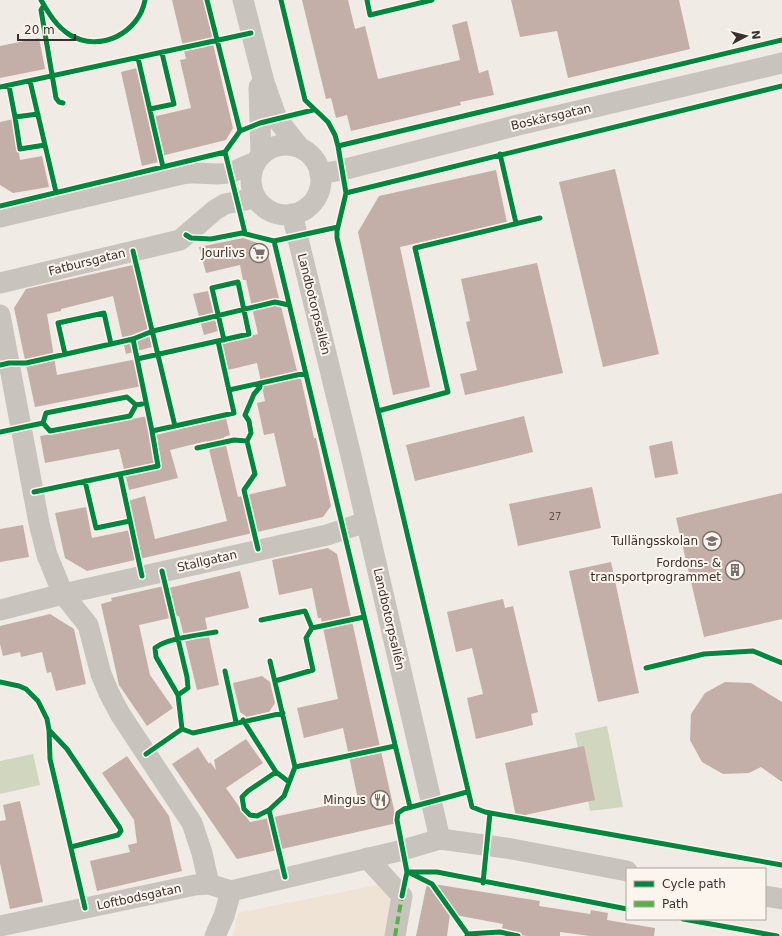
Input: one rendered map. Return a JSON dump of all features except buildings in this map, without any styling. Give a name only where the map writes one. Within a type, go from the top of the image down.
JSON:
[{"type":"street","points":[[244,0],[258,58],[277,119],[300,148]]},
{"type":"street","points":[[0,217],[196,171],[215,174],[229,173],[258,158],[269,149],[279,145],[290,145],[300,148],[309,154],[316,163],[320,174],[320,188],[314,200],[304,209],[292,214],[278,214],[265,208],[256,198],[251,178],[258,158],[258,58]]},
{"type":"street","name":"Boskärsgatan","points":[[320,174],[342,170],[518,125],[782,63]]},
{"type":"street","name":"Fatbursgatan","points":[[0,283],[180,240],[215,210],[225,204],[256,198]]},
{"type":"street","name":"Landbotorpsallén","points":[[292,214],[440,839]]},
{"type":"street","points":[[0,315],[39,524],[47,555],[63,594],[88,625],[101,674],[120,714],[192,823],[202,852],[209,884]]},
{"type":"street","name":"Stallgatan","points":[[0,610],[63,594],[327,534],[366,522]]},
{"type":"street","points":[[215,936],[224,916],[231,891],[440,839],[512,849],[626,872]]},
{"type":"street","points":[[367,858],[402,896],[395,936]]},
{"type":"street","name":"Loftbodsgatan","points":[[0,926],[195,885],[209,884],[231,891]]},
{"type":"street","points":[[766,896],[782,899]]},
{"type":"green space","points":[[607,726],[623,807],[590,811],[575,733]]},
{"type":"green space","points":[[33,754],[40,785],[0,794],[0,761]]},
{"type":"shaded area","points":[[388,883],[397,892],[389,936],[233,936],[238,913]]},
{"type":"marked path","points":[[395,936],[402,896]]},
{"type":"cycle path","points":[[41,0],[54,20],[65,32],[82,40],[94,42],[105,41],[116,37],[127,30],[135,22],[141,12],[145,0]]},
{"type":"cycle path","points":[[207,0],[240,131],[225,152],[245,233]]},
{"type":"cycle path","points":[[281,0],[305,100],[328,122],[335,135],[338,146],[346,193],[337,231],[337,238],[472,807],[485,812],[782,865]]},
{"type":"cycle path","points":[[367,0],[370,15],[432,0]]},
{"type":"cycle path","points":[[44,5],[41,10],[56,98],[59,102],[63,103]]},
{"type":"cycle path","points":[[0,87],[251,33]]},
{"type":"cycle path","points":[[338,146],[782,40]]},
{"type":"cycle path","points":[[150,109],[174,104],[162,53]]},
{"type":"cycle path","points":[[138,58],[163,167]]},
{"type":"cycle path","points":[[30,81],[56,192]]},
{"type":"cycle path","points":[[9,86],[15,117],[38,114]]},
{"type":"cycle path","points":[[346,193],[782,86]]},
{"type":"cycle path","points":[[240,131],[260,123],[313,110]]},
{"type":"cycle path","points":[[15,117],[20,149],[45,145]]},
{"type":"cycle path","points":[[0,206],[225,152]]},
{"type":"cycle path","points":[[500,154],[516,223]]},
{"type":"cycle path","points":[[378,411],[448,392],[415,248],[540,218]]},
{"type":"cycle path","points":[[186,235],[191,238],[211,239],[242,233],[274,241],[338,227]]},
{"type":"cycle path","points":[[274,241],[410,807]]},
{"type":"cycle path","points":[[133,251],[175,426]]},
{"type":"cycle path","points":[[137,359],[249,334],[238,282],[212,288],[224,340]]},
{"type":"cycle path","points":[[0,365],[9,363],[26,363],[133,339],[153,331],[275,302],[289,305]]},
{"type":"cycle path","points":[[65,354],[58,323],[104,313],[111,344]]},
{"type":"cycle path","points":[[133,339],[152,431],[234,413],[218,341]]},
{"type":"cycle path","points":[[229,390],[306,373]]},
{"type":"cycle path","points":[[258,549],[244,490],[255,474],[247,441],[251,433],[249,421],[245,415],[254,394],[260,387],[260,383]]},
{"type":"cycle path","points":[[43,423],[46,413],[127,397],[136,405],[142,404]]},
{"type":"cycle path","points":[[0,432],[43,423],[50,431],[130,416],[136,405]]},
{"type":"cycle path","points":[[34,492],[158,466],[152,431]]},
{"type":"cycle path","points":[[197,448],[234,440],[247,441]]},
{"type":"cycle path","points":[[120,474],[142,576]]},
{"type":"cycle path","points":[[85,481],[96,528],[130,521]]},
{"type":"cycle path","points":[[162,571],[187,677],[188,688],[178,695]]},
{"type":"cycle path","points":[[261,620],[305,611],[312,628]]},
{"type":"cycle path","points":[[275,681],[313,670],[306,638],[312,628],[364,617]]},
{"type":"cycle path","points":[[146,754],[182,729],[178,695],[156,657],[155,648],[175,639],[216,632]]},
{"type":"cycle path","points":[[646,668],[704,654],[753,651],[782,663]]},
{"type":"cycle path","points":[[270,661],[295,767]]},
{"type":"cycle path","points":[[225,671],[236,722]]},
{"type":"cycle path","points":[[0,682],[26,689],[38,701],[47,719],[50,759],[85,908]]},
{"type":"cycle path","points":[[182,729],[193,733],[283,713]]},
{"type":"cycle path","points":[[243,720],[276,772],[289,782]]},
{"type":"cycle path","points":[[49,730],[67,749],[121,831],[118,835],[71,847]]},
{"type":"cycle path","points":[[285,877],[269,810],[284,796],[295,767],[395,746]]},
{"type":"cycle path","points":[[269,810],[257,816],[250,815],[244,809],[242,797],[248,791],[276,772]]},
{"type":"cycle path","points":[[402,896],[407,872],[397,820],[398,813],[404,809],[467,792]]},
{"type":"cycle path","points":[[483,883],[490,813]]},
{"type":"cycle path","points":[[407,872],[437,872],[626,909]]},
{"type":"cycle path","points":[[410,873],[432,884],[469,936]]},
{"type":"cycle path","points":[[689,920],[777,936]]},
{"type":"cycle path","points":[[467,936],[468,934],[500,932],[518,936]]},
{"type":"place","name":"Jourlivs","points":[[259,253]]},
{"type":"place","name":"Tullängsskolan","points":[[712,541]]},
{"type":"place","name":"Fordons- & transportprogrammet","points":[[735,570]]},
{"type":"place","name":"Mingus","points":[[380,800]]}]
